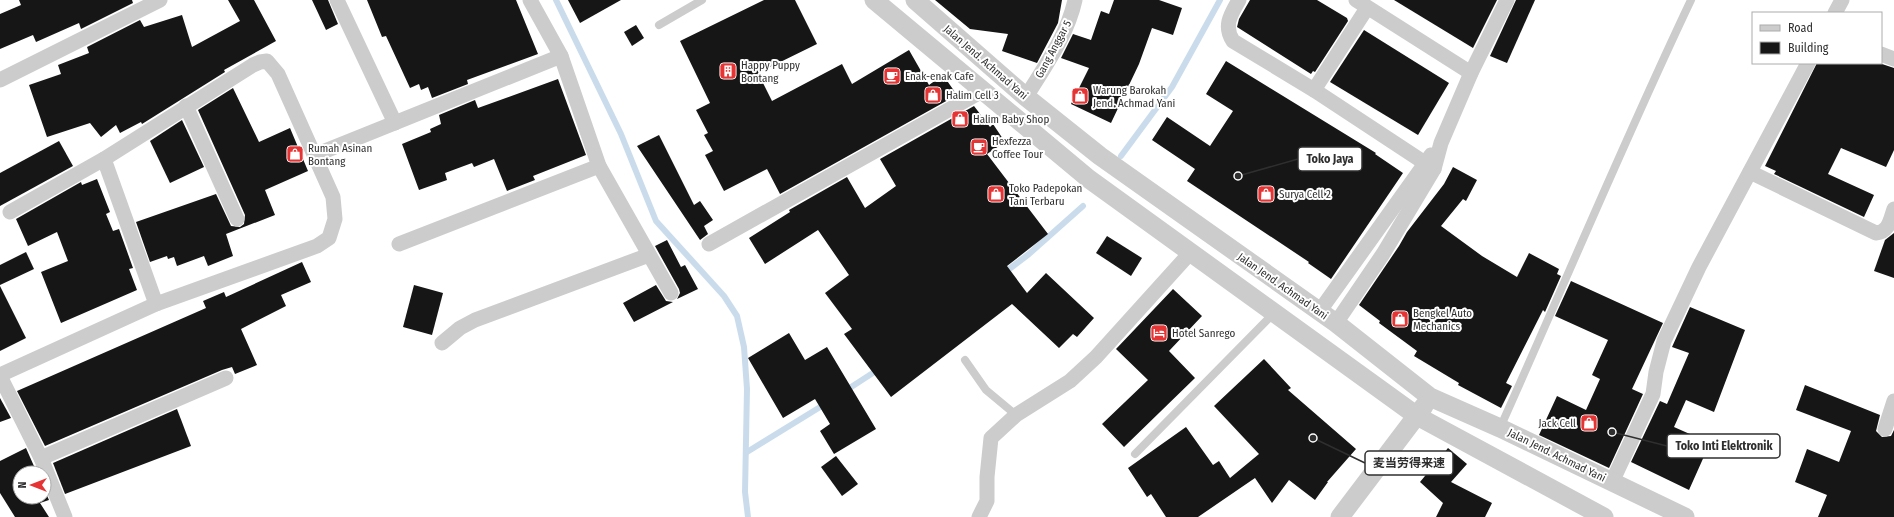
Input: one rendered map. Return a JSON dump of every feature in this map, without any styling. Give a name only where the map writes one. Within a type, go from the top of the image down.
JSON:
[{"type":"street","points":[[0,80],[160,0]]},
{"type":"street","points":[[337,0],[389,126]]},
{"type":"street","points":[[530,0],[561,56],[599,166],[671,293]]},
{"type":"street","name":"Jalan Jend. Achmad Yani","points":[[874,0],[1106,191],[1422,419],[1601,517]]},
{"type":"street","name":"Jalan Jend. Achmad Yani","points":[[916,0],[1026,97],[1100,156],[1336,323],[1436,399],[1500,428],[1685,517]]},
{"type":"street","name":"Gang Anggar 5","points":[[1026,97],[1059,42],[1068,24],[1075,0]]},
{"type":"street","points":[[1239,0],[1229,18],[1227,27],[1228,35],[1233,41],[1314,90],[1430,166]]},
{"type":"street","points":[[1336,323],[1383,254],[1430,166],[1471,73],[1507,0]]},
{"type":"street","points":[[1836,12],[1842,0]]},
{"type":"street","points":[[1314,90],[1362,4],[1471,73]]},
{"type":"street","points":[[1882,54],[1894,58]]},
{"type":"street","points":[[315,155],[561,56]]},
{"type":"street","points":[[10,212],[104,159],[252,65],[267,61],[278,74],[333,197],[336,219],[329,238],[317,246],[156,304],[0,376],[41,458],[65,517]]},
{"type":"street","points":[[1612,482],[1653,394],[1656,372],[1664,341],[1699,267],[1807,64]]},
{"type":"street","points":[[709,244],[984,90]]},
{"type":"street","points":[[186,106],[237,219]]},
{"type":"street","points":[[104,159],[156,304]]},
{"type":"street","points":[[399,244],[599,166]]},
{"type":"street","points":[[1319,312],[1430,166]]},
{"type":"street","points":[[1106,191],[1119,169]]},
{"type":"street","points":[[1750,172],[1876,234],[1882,232],[1888,227],[1894,209]]},
{"type":"street","points":[[979,517],[987,501],[987,477],[991,438],[1016,415],[1070,381],[1096,357],[1191,252]]},
{"type":"street","points":[[442,343],[460,328],[475,320],[649,255]]},
{"type":"street","points":[[41,458],[226,378]]},
{"type":"street","points":[[1356,517],[1436,399]]},
{"type":"street","points":[[1885,428],[1894,401]]},
{"type":"street","points":[[1340,517],[1422,419]]},
{"type":"lane","points":[[659,25],[702,0]]},
{"type":"lane","points":[[1500,428],[1641,105],[1690,0]]},
{"type":"lane","points":[[1135,454],[1275,312]]},
{"type":"lane","points":[[965,360],[986,390],[1016,415]]},
{"type":"building","points":[[19,0],[132,0],[133,3],[81,29],[79,23],[36,42],[33,35],[0,49],[0,14],[21,5]]},
{"type":"building","points":[[228,0],[254,0],[276,41],[224,70],[225,72],[142,124],[141,122],[120,133],[116,125],[101,137],[90,123],[47,137],[29,85],[61,74],[58,65],[89,53],[87,47],[140,20],[144,27],[182,15],[192,47],[240,21]]},
{"type":"building","points":[[312,0],[328,0],[338,24],[326,30]]},
{"type":"building","points":[[367,0],[516,0],[538,54],[467,80],[468,84],[432,98],[428,87],[421,90],[419,84],[410,88],[386,36],[382,37]]},
{"type":"building","points":[[568,0],[621,0],[580,23]]},
{"type":"building","points":[[764,0],[795,0],[817,44],[758,73],[772,101],[842,64],[852,84],[909,50],[929,85],[943,75],[957,95],[780,194],[767,169],[724,191],[705,155],[713,151],[704,135],[708,133],[696,110],[710,103],[680,41]]},
{"type":"building","points":[[935,0],[1062,0],[1058,23],[1037,63],[1002,51],[1008,34],[970,29]]},
{"type":"building","points":[[1114,0],[1159,0],[1182,8],[1173,35],[1152,28],[1139,64],[1111,123],[1071,104],[1089,68],[1061,58],[1073,34],[1091,40],[1101,11],[1109,14]]},
{"type":"building","points":[[1250,0],[1317,0],[1347,18],[1348,21],[1315,72],[1313,71],[1311,74],[1237,27],[1239,19]]},
{"type":"building","points":[[1394,0],[1497,0],[1473,48]]},
{"type":"building","points":[[1516,0],[1535,0],[1507,63],[1490,56]]},
{"type":"building","points":[[636,25],[644,38],[632,46],[624,32]]},
{"type":"building","points":[[1364,30],[1449,83],[1418,135],[1330,82]]},
{"type":"building","points":[[1226,61],[1376,153],[1375,154],[1403,173],[1331,279],[1308,263],[1309,262],[1187,181],[1195,169],[1152,140],[1167,117],[1210,146],[1233,111],[1206,94]]},
{"type":"building","points":[[1816,64],[1882,64],[1894,68],[1894,150],[1886,167],[1841,148],[1828,174],[1874,195],[1864,217],[1774,174],[1776,171],[1765,166]]},
{"type":"building","points":[[558,79],[586,155],[533,176],[535,180],[507,191],[494,159],[474,167],[472,163],[445,173],[447,180],[419,190],[402,144],[431,132],[430,129],[441,124],[439,115],[475,100],[478,108]]},
{"type":"building","points":[[233,88],[259,142],[290,128],[308,171],[265,190],[275,215],[226,234],[233,256],[208,266],[204,256],[177,266],[174,257],[168,259],[167,256],[150,262],[136,222],[216,194],[231,226],[240,227],[244,224],[245,215],[198,110]]},
{"type":"building","points":[[974,106],[990,127],[993,124],[1005,142],[987,154],[1048,234],[1007,266],[1027,293],[1046,273],[1094,318],[1077,337],[1073,334],[1059,348],[1012,304],[891,397],[844,334],[852,329],[825,293],[849,275],[818,230],[765,264],[749,238],[790,212],[789,210],[847,177],[865,208],[896,186],[880,159]]},
{"type":"building","points":[[182,120],[204,167],[170,183],[150,141]]},
{"type":"building","points":[[659,135],[694,205],[700,201],[713,220],[704,226],[708,234],[700,240],[637,146]]},
{"type":"building","points":[[59,141],[73,166],[0,206],[0,173]]},
{"type":"building","points":[[1453,167],[1477,180],[1466,201],[1463,199],[1441,226],[1482,256],[1517,277],[1529,253],[1559,269],[1557,274],[1561,276],[1545,312],[1543,310],[1506,383],[1512,386],[1501,408],[1458,385],[1459,383],[1414,356],[1417,351],[1379,323],[1380,321],[1359,305],[1407,232],[1444,184]]},
{"type":"building","points":[[97,179],[110,212],[106,214],[113,231],[119,229],[133,268],[129,269],[137,290],[61,323],[41,272],[68,261],[57,232],[28,246],[16,219],[81,182],[82,185]]},
{"type":"building","points":[[1894,233],[1894,278],[1874,271],[1885,240]]},
{"type":"building","points":[[1107,236],[1142,258],[1131,276],[1096,253]]},
{"type":"building","points":[[667,240],[681,267],[685,265],[698,289],[677,299],[680,293],[679,289],[655,246]]},
{"type":"building","points":[[26,252],[34,269],[0,285],[0,265]]},
{"type":"building","points":[[302,262],[311,282],[281,295],[286,306],[241,329],[257,365],[235,374],[232,367],[222,370],[45,446],[17,391],[206,308],[203,301],[224,292],[226,297]]},
{"type":"building","points":[[1571,281],[1663,323],[1632,389],[1643,394],[1609,468],[1539,435],[1557,396],[1586,410],[1600,379],[1592,375],[1608,340],[1555,316]]},
{"type":"building","points":[[414,285],[443,293],[432,335],[403,327]]},
{"type":"building","points":[[656,285],[666,301],[673,302],[634,322],[623,303]]},
{"type":"building","points":[[0,286],[26,338],[0,351]]},
{"type":"building","points":[[1173,289],[1202,316],[1169,351],[1195,378],[1124,447],[1102,424],[1148,380],[1116,349]]},
{"type":"building","points":[[1690,307],[1745,330],[1714,412],[1686,400],[1674,427],[1710,443],[1689,490],[1631,462],[1660,401],[1667,404],[1689,353],[1672,347]]},
{"type":"building","points":[[789,333],[805,360],[827,347],[876,429],[834,454],[820,431],[830,424],[815,399],[783,418],[748,358]]},
{"type":"building","points":[[1264,359],[1291,388],[1288,390],[1356,449],[1327,482],[1315,500],[1289,480],[1272,503],[1255,478],[1198,517],[1166,517],[1151,494],[1147,497],[1128,468],[1186,427],[1213,465],[1219,461],[1230,478],[1259,454],[1214,406]]},
{"type":"building","points":[[1805,385],[1880,415],[1876,431],[1882,437],[1891,436],[1894,430],[1894,517],[1818,517],[1827,495],[1795,482],[1807,449],[1839,462],[1851,431],[1796,410]]},
{"type":"building","points":[[0,398],[11,418],[0,422]]},
{"type":"building","points":[[177,409],[191,446],[65,494],[53,463]]},
{"type":"building","points":[[26,448],[33,465],[12,465],[12,505],[41,505],[49,517],[15,517],[0,493],[0,461]]},
{"type":"building","points":[[1448,448],[1467,464],[1451,482],[1492,503],[1485,517],[1436,517],[1443,503],[1420,482]]},
{"type":"building","points":[[836,456],[858,484],[842,496],[821,467]]},
{"type":"waterway","points":[[556,0],[621,134],[656,221],[724,296],[737,316],[744,347],[747,389],[745,492],[748,517]]},
{"type":"waterway","points":[[1121,156],[1172,87],[1220,0]]},
{"type":"waterway","points":[[1004,273],[1029,254],[1083,206]]},
{"type":"waterway","points":[[845,391],[879,369]]},
{"type":"waterway","points":[[747,452],[825,404]]},
{"type":"place","name":"Happy Puppy Bontang","points":[[728,71]]},
{"type":"place","name":"Enak-enak Cafe","points":[[892,76]]},
{"type":"place","name":"Halim Cell 3","points":[[933,95]]},
{"type":"place","name":"Warung Barokah Jend. Achmad Yani","points":[[1080,96]]},
{"type":"place","name":"Halim Baby Shop","points":[[960,119]]},
{"type":"place","name":"Hexfezza Coffee Tour","points":[[979,147]]},
{"type":"place","name":"Rumah Asinan Bontang","points":[[295,154]]},
{"type":"place","name":"Toko Jaya","points":[[1238,176]]},
{"type":"place","name":"Toko Padepokan Tani Terbaru","points":[[996,194]]},
{"type":"place","name":"Surya Cell 2","points":[[1266,194]]},
{"type":"place","name":"Bengkel Auto Mechanics","points":[[1400,319]]},
{"type":"place","name":"Hotel Sanrego","points":[[1159,333]]},
{"type":"place","name":"Jack Cell","points":[[1589,423]]},
{"type":"place","name":"Toko Inti Elektronik","points":[[1612,432]]},
{"type":"place","name":"麦当劳得来速","points":[[1313,438]]}]
